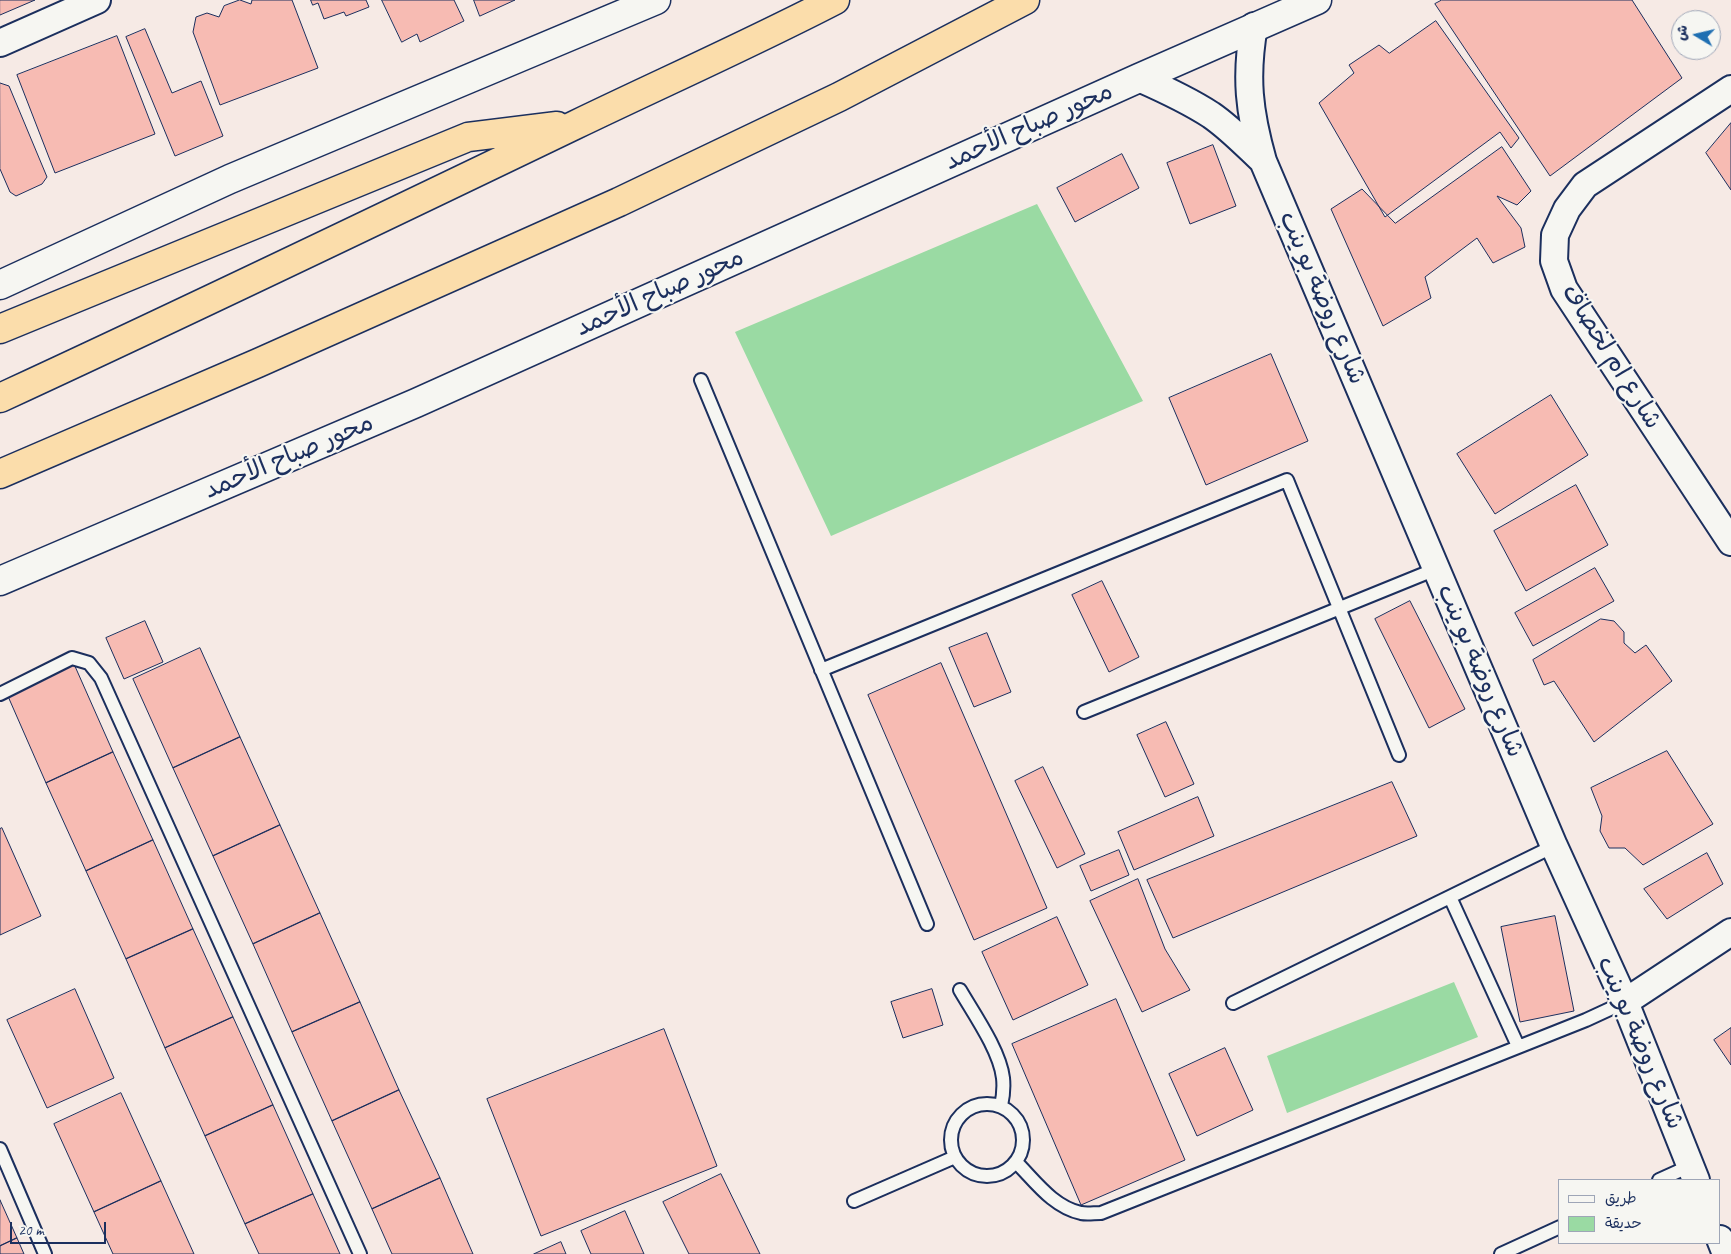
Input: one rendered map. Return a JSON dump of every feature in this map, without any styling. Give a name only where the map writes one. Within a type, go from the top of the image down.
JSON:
[{"type":"highway","points":[[0,398],[265,275],[773,32],[835,0]]},
{"type":"highway","points":[[0,474],[258,363],[619,202],[839,97],[1025,0]]},
{"type":"highway","points":[[0,329],[468,137],[578,124]]},
{"type":"street","points":[[0,43],[98,0]]},
{"type":"street","points":[[0,286],[230,179],[656,0]]},
{"type":"street","name":"محور صباح الأحمد","points":[[0,581],[416,402],[1254,26],[1317,0]]},
{"type":"street","name":"شارع روضة بو ينب","points":[[1254,26],[1248,74],[1249,98],[1254,130],[1264,161],[1554,846],[1625,1002],[1693,1173]]},
{"type":"street","name":"شارع روضة بو ينب","points":[[1139,78],[1177,95],[1212,116],[1264,161]]},
{"type":"street","name":"شارع ام لخصاف","points":[[1731,89],[1585,185],[1566,209],[1555,235],[1554,261],[1564,289],[1731,542]]},
{"type":"street","points":[[1625,1002],[1731,932]]},
{"type":"street","points":[[1721,1242],[1726,1254]]},
{"type":"lane","points":[[701,380],[927,924]]},
{"type":"lane","points":[[822,670],[1287,480],[1399,755]]},
{"type":"lane","points":[[1084,712],[1436,568]]},
{"type":"lane","points":[[0,694],[72,658],[89,663],[101,678],[360,1254]]},
{"type":"lane","points":[[1233,1003],[1554,846]]},
{"type":"lane","points":[[1450,897],[1518,1046]]},
{"type":"lane","points":[[960,990],[996,1053],[1001,1066],[1003,1079],[1001,1106]]},
{"type":"lane","points":[[1016,1162],[1050,1196],[1065,1208],[1082,1213],[1101,1213],[1586,1020],[1625,1002]]},
{"type":"lane","points":[[990,1103],[1001,1106],[1011,1112],[1023,1130],[1022,1152],[1009,1170],[990,1177],[979,1176],[969,1172],[960,1165],[955,1157],[951,1146],[954,1124],[960,1115],[969,1108],[990,1103]]},
{"type":"lane","points":[[0,1149],[45,1254]]},
{"type":"lane","points":[[854,1201],[955,1157]]},
{"type":"lane","points":[[1664,1179],[1693,1173]]},
{"type":"lane","points":[[1501,1254],[1558,1228]]},
{"type":"green space","points":[[1037,204],[1143,401],[831,536],[735,332]]},
{"type":"green space","points":[[1454,982],[1478,1037],[1287,1113],[1267,1056]]},
{"type":"building","points":[[0,0],[35,0],[0,15]]},
{"type":"building","points":[[240,0],[251,4],[252,0],[292,0],[318,68],[220,105],[193,32],[196,17],[207,13],[219,17],[224,6]]},
{"type":"building","points":[[311,0],[366,0],[369,7],[346,16],[344,12],[324,19],[318,3],[313,5]]},
{"type":"building","points":[[382,0],[454,0],[464,21],[420,42],[417,34],[402,42]]},
{"type":"building","points":[[474,0],[515,0],[480,16]]},
{"type":"building","points":[[1442,0],[1632,0],[1682,78],[1550,176],[1435,4]]},
{"type":"building","points":[[1436,21],[1519,138],[1511,148],[1500,132],[1385,217],[1319,103],[1354,73],[1349,65],[1379,45],[1389,53]]},
{"type":"building","points":[[145,29],[172,93],[201,81],[223,136],[175,156],[126,37]]},
{"type":"building","points":[[117,36],[155,134],[55,173],[17,75]]},
{"type":"building","points":[[0,83],[9,86],[47,177],[42,184],[16,196],[10,192],[0,169]]},
{"type":"building","points":[[1731,123],[1731,190],[1706,153]]},
{"type":"building","points":[[1213,145],[1236,206],[1190,224],[1167,163]]},
{"type":"building","points":[[1502,147],[1531,191],[1517,205],[1497,196],[1521,228],[1525,247],[1493,263],[1477,238],[1425,277],[1431,298],[1383,326],[1331,209],[1362,189],[1395,223]]},
{"type":"building","points":[[1122,154],[1139,188],[1075,222],[1057,188]]},
{"type":"building","points":[[1271,354],[1308,441],[1206,485],[1169,398]]},
{"type":"building","points":[[1551,395],[1588,455],[1495,514],[1457,454]]},
{"type":"building","points":[[1576,485],[1608,545],[1526,591],[1494,531]]},
{"type":"building","points":[[1595,568],[1614,601],[1533,646],[1515,613]]},
{"type":"building","points":[[1102,581],[1139,657],[1109,672],[1072,595]]},
{"type":"building","points":[[1410,601],[1465,709],[1429,728],[1375,619]]},
{"type":"building","points":[[1601,619],[1614,621],[1624,632],[1624,643],[1635,653],[1646,645],[1672,681],[1594,742],[1554,681],[1544,685],[1533,660]]},
{"type":"building","points":[[145,621],[163,662],[124,679],[106,638]]},
{"type":"building","points":[[987,633],[1011,692],[974,707],[949,648]]},
{"type":"building","points":[[200,648],[240,737],[173,768],[133,679]]},
{"type":"building","points":[[941,663],[1047,908],[974,940],[868,695]]},
{"type":"building","points":[[74,664],[113,752],[46,783],[7,694]]},
{"type":"building","points":[[1166,722],[1194,784],[1165,797],[1137,735]]},
{"type":"building","points":[[240,737],[280,825],[213,856],[173,768]]},
{"type":"building","points":[[1667,751],[1713,824],[1643,865],[1625,848],[1609,848],[1600,831],[1602,816],[1591,788]]},
{"type":"building","points":[[113,752],[153,840],[86,871],[46,783]]},
{"type":"building","points":[[1043,767],[1085,854],[1057,868],[1015,781]]},
{"type":"building","points":[[1392,782],[1417,836],[1173,938],[1147,880]]},
{"type":"building","points":[[1198,797],[1214,836],[1134,870],[1118,832]]},
{"type":"building","points":[[280,825],[320,913],[253,944],[213,856]]},
{"type":"building","points":[[2,828],[41,916],[0,935],[0,829]]},
{"type":"building","points":[[153,840],[193,929],[126,959],[86,871]]},
{"type":"building","points":[[1119,850],[1129,875],[1091,891],[1080,866]]},
{"type":"building","points":[[1707,853],[1723,884],[1667,919],[1644,889]]},
{"type":"building","points":[[1138,879],[1165,949],[1190,990],[1142,1012],[1090,901]]},
{"type":"building","points":[[320,913],[360,1002],[292,1032],[253,944]]},
{"type":"building","points":[[1555,916],[1574,1011],[1520,1022],[1501,927]]},
{"type":"building","points":[[1057,917],[1088,985],[1013,1020],[982,952]]},
{"type":"building","points":[[193,929],[233,1017],[165,1048],[126,959]]},
{"type":"building","points":[[75,989],[114,1078],[47,1108],[7,1020]]},
{"type":"building","points":[[932,989],[943,1025],[903,1038],[891,1002]]},
{"type":"building","points":[[1116,999],[1185,1160],[1081,1205],[1012,1044]]},
{"type":"building","points":[[360,1002],[399,1090],[332,1121],[292,1032]]},
{"type":"building","points":[[233,1017],[273,1105],[205,1136],[165,1048]]},
{"type":"building","points":[[1731,1028],[1731,1065],[1714,1040]]},
{"type":"building","points":[[664,1029],[717,1166],[541,1236],[487,1099]]},
{"type":"building","points":[[1225,1048],[1253,1110],[1197,1136],[1169,1074]]},
{"type":"building","points":[[399,1090],[440,1178],[372,1209],[332,1121]]},
{"type":"building","points":[[121,1093],[161,1181],[94,1212],[54,1124]]},
{"type":"building","points":[[273,1105],[313,1194],[245,1224],[205,1136]]},
{"type":"building","points":[[721,1174],[760,1254],[689,1254],[663,1202]]},
{"type":"building","points":[[440,1178],[473,1254],[392,1254],[372,1209]]},
{"type":"building","points":[[161,1181],[194,1254],[113,1254],[94,1212]]},
{"type":"building","points":[[313,1194],[340,1254],[259,1254],[245,1224]]},
{"type":"building","points":[[0,1200],[17,1238],[0,1246]]},
{"type":"building","points":[[625,1211],[644,1254],[591,1254],[581,1231]]},
{"type":"building","points":[[17,1238],[24,1254],[0,1254],[0,1246]]},
{"type":"building","points":[[561,1242],[566,1254],[534,1254]]}]
